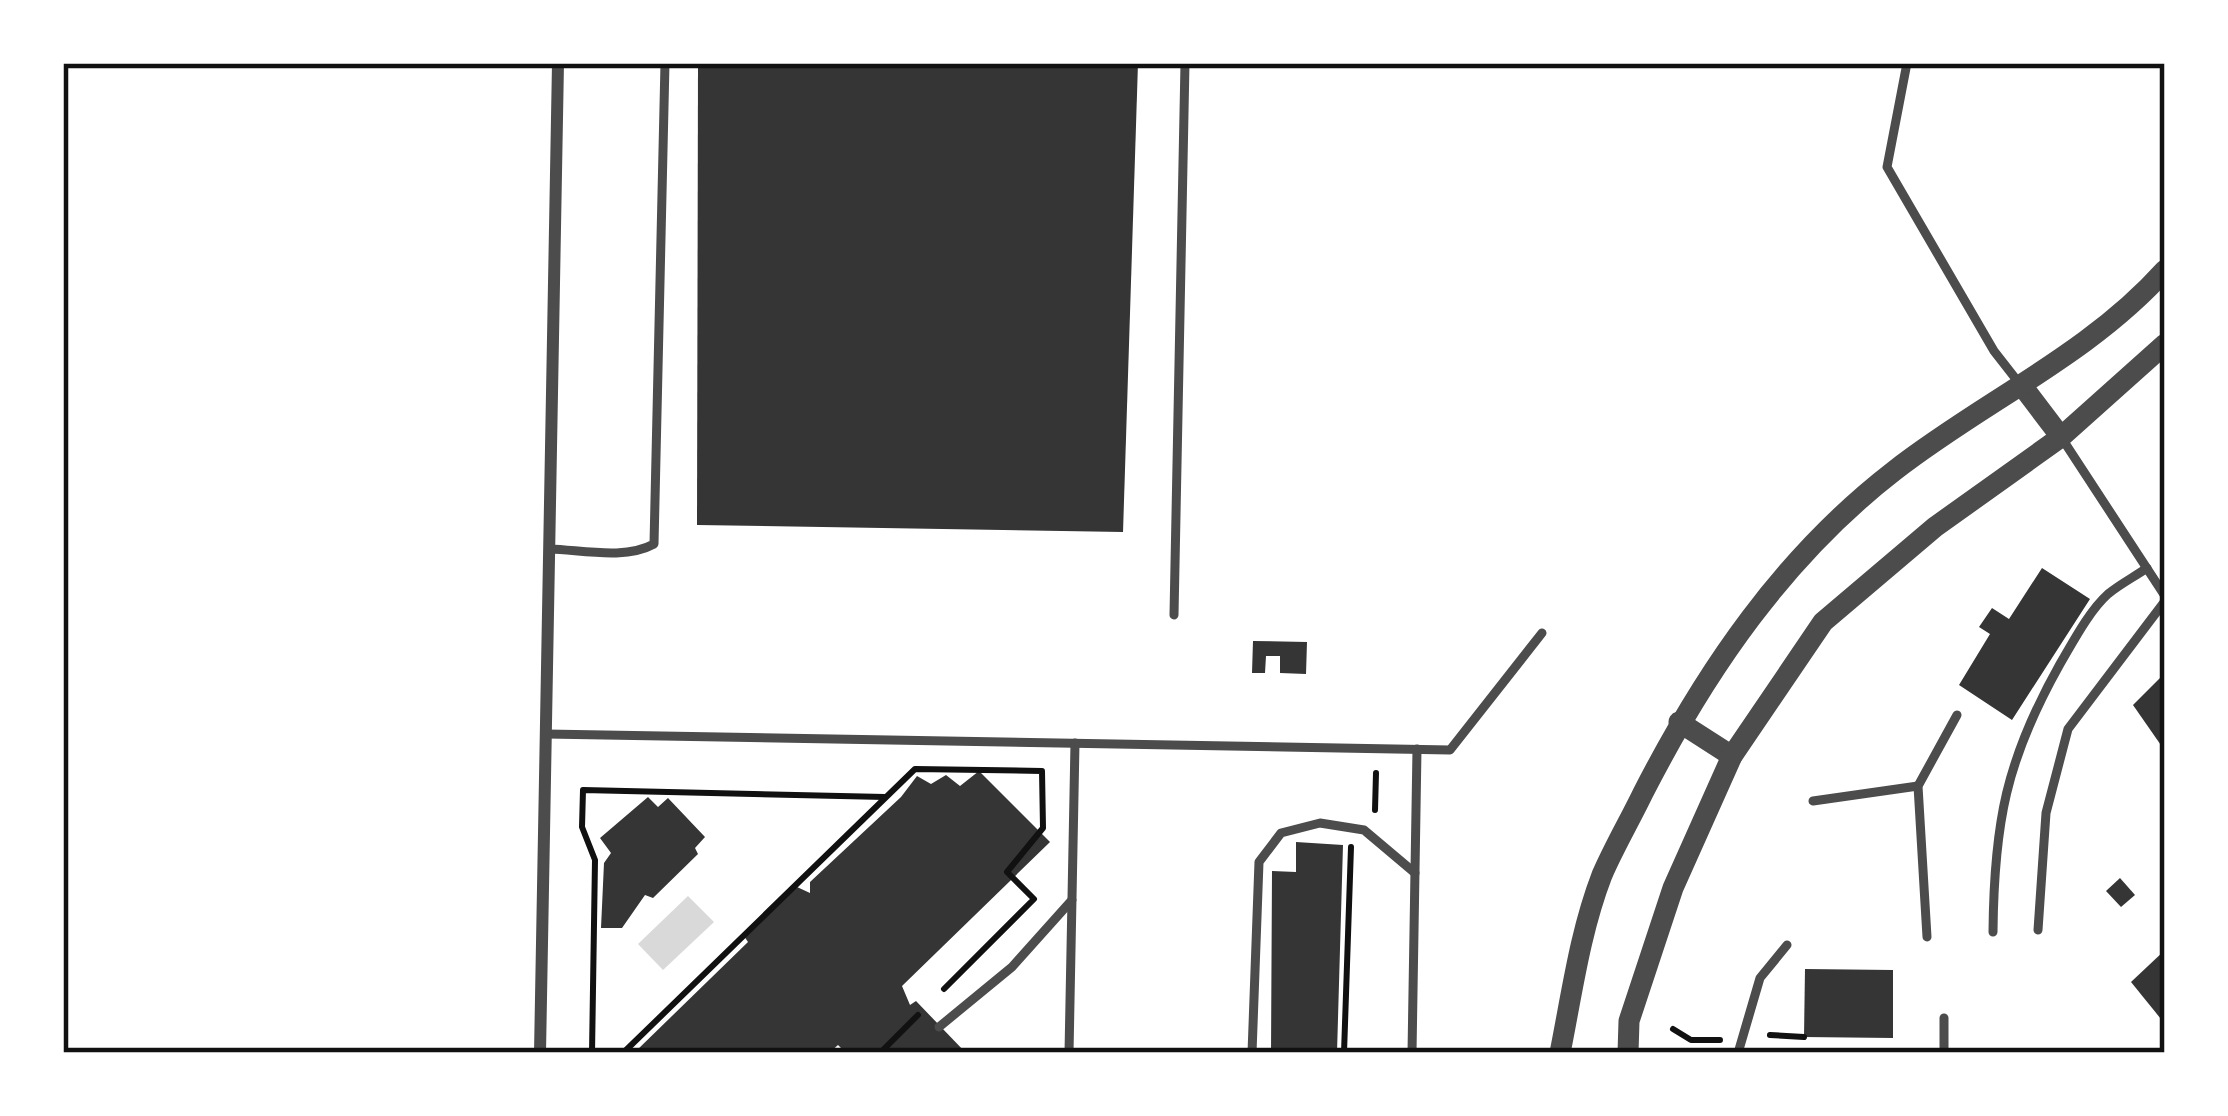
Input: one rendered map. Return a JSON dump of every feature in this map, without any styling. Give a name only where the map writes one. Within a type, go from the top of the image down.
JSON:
[{"type":"street","points":[[540,1053],[558,63]]},
{"type":"street","points":[[1560,1053],[1582,936],[1603,874],[1679,722],[1732,641],[1820,531],[1897,468],[2023,387],[2145,292],[2165,270]]},
{"type":"street","points":[[1628,1053],[1629,1021],[1672,888],[1732,756],[1823,622],[1935,526],[2061,437],[2165,344]]},
{"type":"street","points":[[2023,387],[2061,437]]},
{"type":"street","points":[[1679,722],[1732,756]]},
{"type":"lane","points":[[550,549],[622,552],[654,544],[665,63]]},
{"type":"lane","points":[[1174,615],[1185,63]]},
{"type":"lane","points":[[1906,63],[1887,167],[1992,347],[2023,387]]},
{"type":"lane","points":[[2038,930],[2046,813],[2068,729],[2165,598],[2061,437]]},
{"type":"lane","points":[[1993,932],[1999,818],[2012,764],[2035,708],[2105,596],[2147,568]]},
{"type":"lane","points":[[546,734],[1450,750],[1542,633]]},
{"type":"lane","points":[[1927,937],[1918,786],[1957,715]]},
{"type":"lane","points":[[1070,1053],[1075,743]]},
{"type":"lane","points":[[1412,1053],[1417,749]]},
{"type":"lane","points":[[1813,801],[1918,786]]},
{"type":"lane","points":[[1252,1053],[1259,862],[1281,832],[1320,823],[1364,830],[1414,873]]},
{"type":"lane","points":[[939,1027],[1012,967],[1072,900]]},
{"type":"lane","points":[[1738,1053],[1760,978],[1787,945]]},
{"type":"lane","points":[[1944,1018],[1944,1053]]},
{"type":"path","points":[[623,1053],[915,769],[1042,771],[1042,828],[1007,872],[1034,899],[941,992]]},
{"type":"path","points":[[1375,814],[1376,773]]},
{"type":"path","points":[[592,1053],[595,860],[582,827],[583,790],[885,797]]},
{"type":"path","points":[[1344,1053],[1351,846],[1359,838]]},
{"type":"path","points":[[880,1053],[926,1007]]},
{"type":"path","points":[[1672,1029],[1691,1040],[1723,1039]]},
{"type":"path","points":[[1770,1035],[1804,1037]]},
{"type":"shaded area","points":[[688,896],[714,922],[663,970],[638,944]]},
{"type":"building","points":[[698,63],[1138,63],[1123,532],[697,525]]},
{"type":"building","points":[[2042,568],[2090,599],[2012,720],[1959,685],[1990,634],[1979,627],[1992,608],[2009,619]]},
{"type":"building","points":[[1253,641],[1307,642],[1306,674],[1280,673],[1280,656],[1266,656],[1265,673],[1252,673]]},
{"type":"building","points":[[2165,673],[2165,751],[2133,705]]},
{"type":"building","points":[[979,771],[1050,842],[902,986],[910,1005],[916,1001],[966,1053],[846,1053],[838,1045],[829,1053],[634,1053],[797,887],[810,893],[810,882],[901,797],[917,776],[931,784],[946,775],[960,786]]},
{"type":"building","points":[[648,797],[658,807],[668,798],[705,837],[695,848],[698,854],[653,898],[645,895],[622,928],[601,928],[604,863],[611,853],[600,838]]},
{"type":"building","points":[[1296,842],[1343,845],[1337,1053],[1271,1053],[1272,871],[1296,872]]},
{"type":"building","points":[[2120,878],[2135,895],[2121,907],[2106,891]]},
{"type":"building","points":[[2165,950],[2165,1024],[2131,982]]},
{"type":"building","points":[[1805,969],[1893,970],[1893,1038],[1804,1037]]}]
